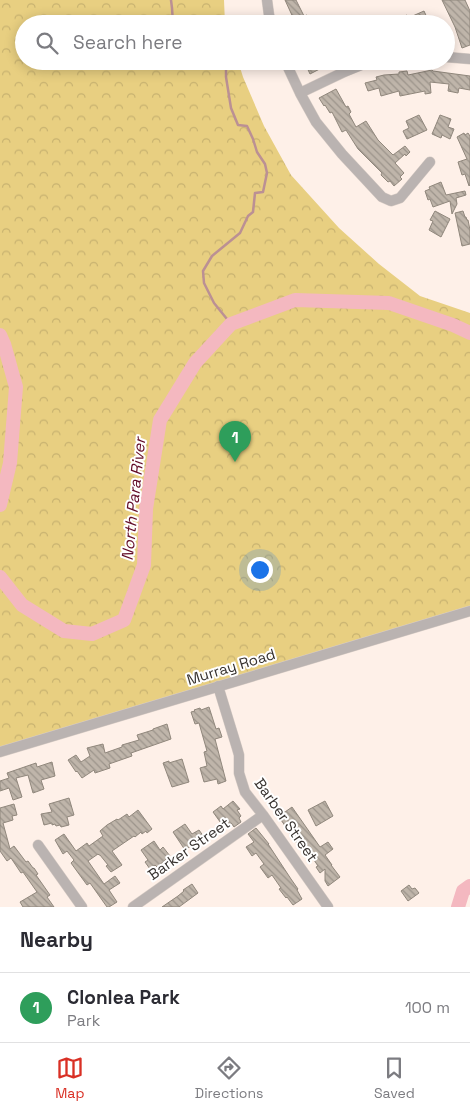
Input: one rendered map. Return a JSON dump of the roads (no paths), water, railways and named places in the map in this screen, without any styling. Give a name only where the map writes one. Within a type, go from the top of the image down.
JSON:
[{"type":"street","points":[[267,0],[269,15]]},
{"type":"street","points":[[455,57],[470,59]]},
{"type":"street","points":[[289,70],[316,122],[342,154],[382,197],[390,201],[400,198],[430,162]]},
{"type":"street","points":[[300,93],[349,70]]},
{"type":"street","name":"Murray Road","points":[[0,752],[470,611]]},
{"type":"street","name":"Barber Street","points":[[218,686],[239,755],[239,773],[245,792],[328,907]]},
{"type":"street","name":"Barker Street","points":[[133,907],[263,815]]},
{"type":"street","points":[[38,845],[82,907]]},
{"type":"waterway","points":[[171,0],[172,15]]},
{"type":"waterway","points":[[226,70],[231,108],[238,125],[247,126],[257,152],[265,164],[267,173],[263,192],[255,193],[253,212],[248,216],[240,233],[212,256],[203,271],[204,283],[214,303],[231,324]]},
{"type":"waterway","name":"North Para River","points":[[0,577],[22,605],[64,631],[92,634],[124,620],[144,565],[146,509],[160,420],[195,363],[231,324],[295,300],[389,303],[453,325],[470,333]]},
{"type":"waterway","name":"North Para River","points":[[0,335],[16,387],[10,463],[0,505]]},
{"type":"waterway","name":"North Para River","points":[[458,907],[463,891],[470,886]]},
{"type":"place","name":"Clonlea Park","points":[[235,462]]}]
